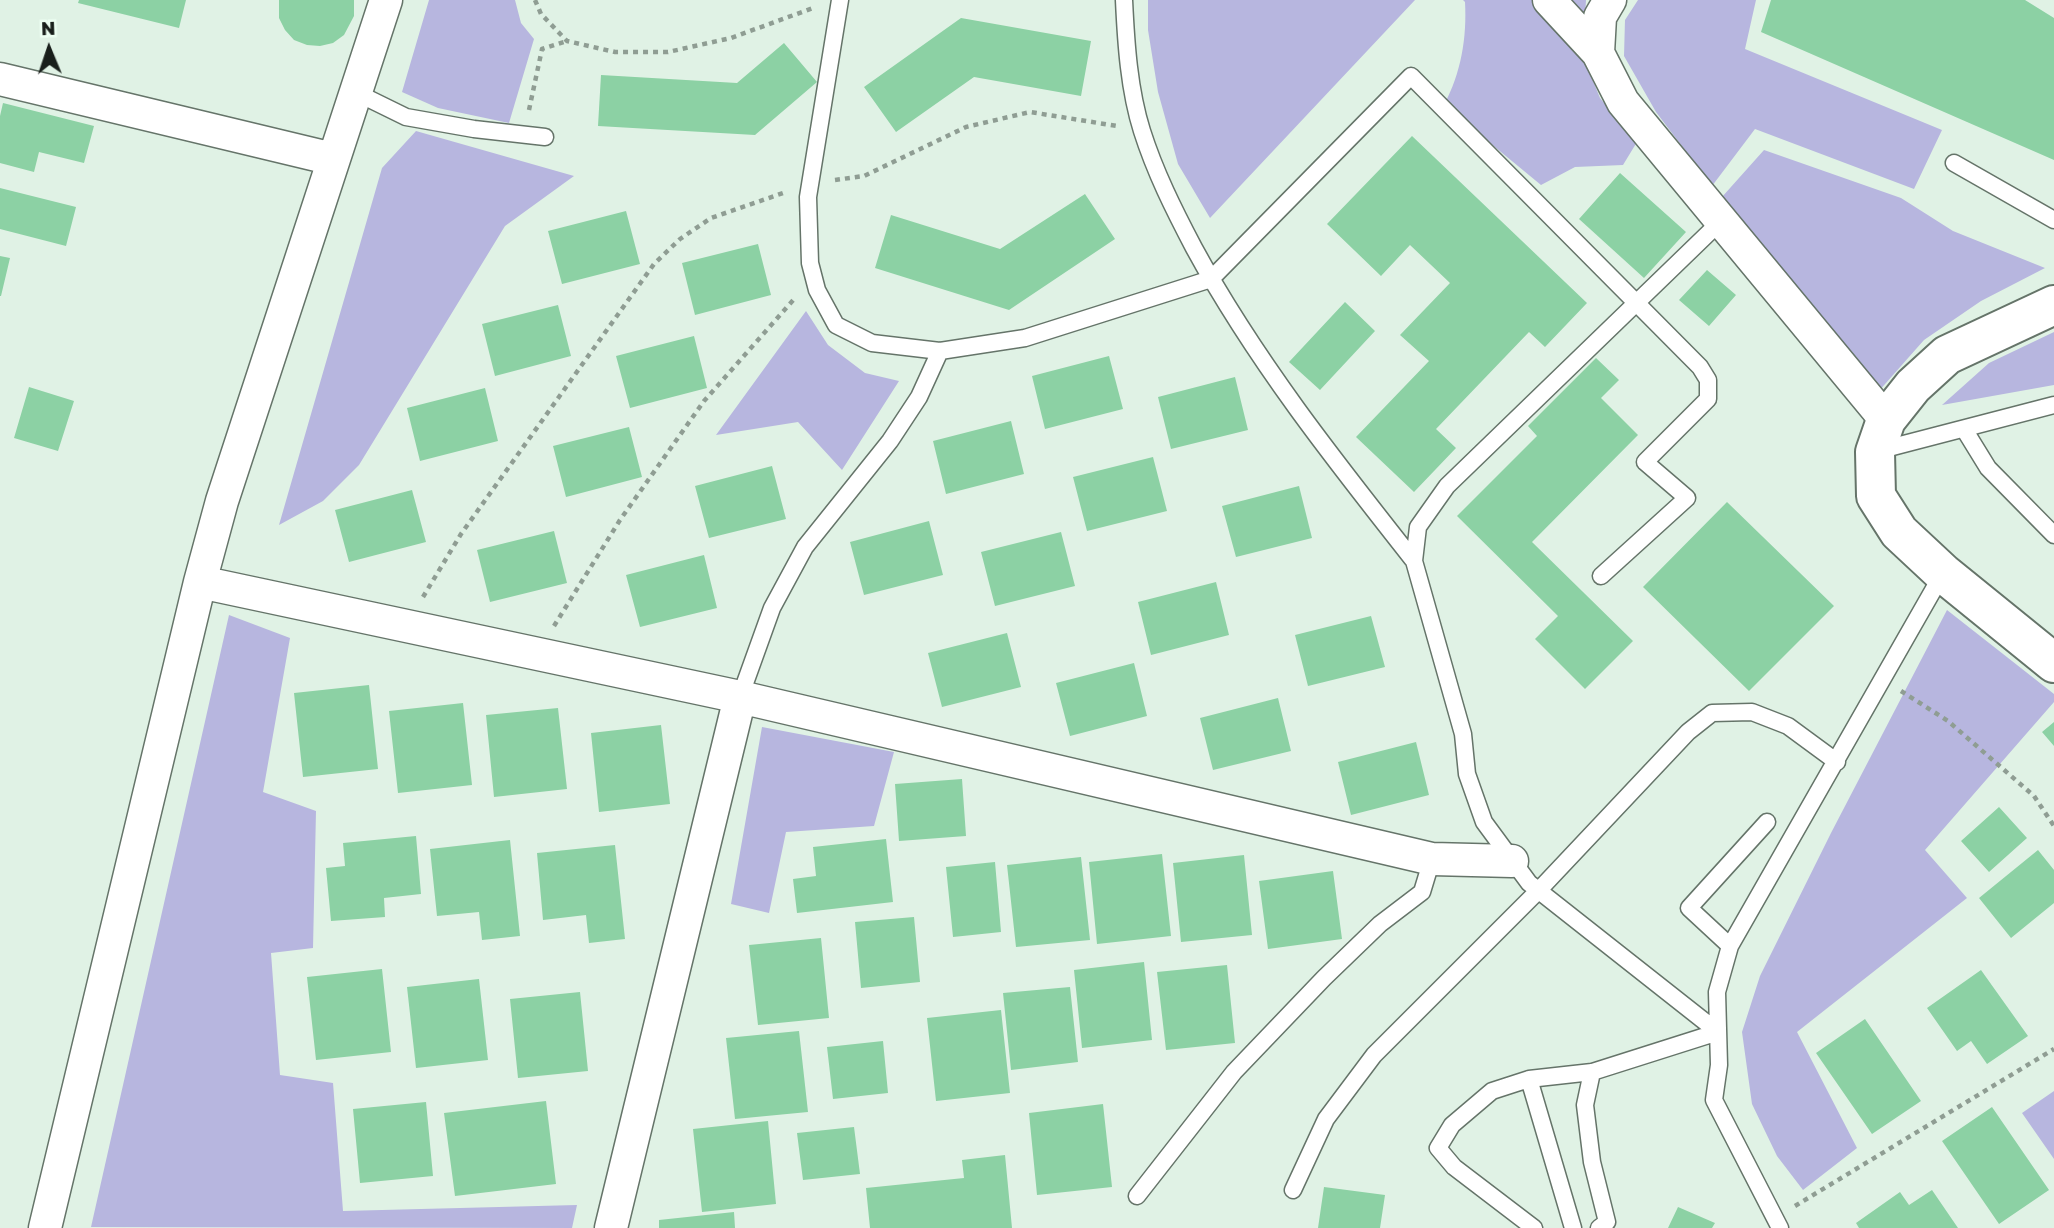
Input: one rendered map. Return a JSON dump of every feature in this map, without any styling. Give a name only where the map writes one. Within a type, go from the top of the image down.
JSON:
[{"type":"street","points":[[45,1228],[200,582],[222,501],[386,0]]},
{"type":"street","points":[[1549,0],[1598,53],[1623,102],[1721,221],[1880,436]]},
{"type":"street","points":[[1598,53],[1600,17],[1610,0]]},
{"type":"street","points":[[0,79],[333,159]]},
{"type":"street","points":[[2054,305],[1947,355],[1913,386],[1880,436],[1876,496],[1899,532],[1944,573],[2054,663]]},
{"type":"street","points":[[200,582],[740,697],[1432,859],[1512,861]]},
{"type":"street","points":[[611,1228],[740,697]]},
{"type":"lane","points":[[840,0],[808,197],[810,250],[817,290],[836,325],[872,343],[940,351],[1025,338],[1211,279],[1411,76],[1700,367],[1708,380],[1708,399],[1645,462],[1687,498],[1601,576]]},
{"type":"lane","points":[[1124,0],[1126,48],[1142,130],[1170,202],[1211,279],[1250,343],[1325,447],[1414,561],[1463,734],[1467,774],[1484,822],[1529,883],[1718,1032]]},
{"type":"lane","points":[[355,92],[405,117],[474,130],[545,137]]},
{"type":"lane","points":[[1954,163],[2054,220]]},
{"type":"lane","points":[[1414,561],[1418,527],[1447,486],[1721,221]]},
{"type":"lane","points":[[740,697],[772,608],[805,547],[890,441],[919,397],[940,351]]},
{"type":"lane","points":[[1880,436],[1964,429],[2054,405]]},
{"type":"lane","points":[[1964,429],[1988,468],[2054,535]]},
{"type":"lane","points":[[1778,1223],[1714,1100],[1719,1065],[1717,992],[1730,946],[1944,573]]},
{"type":"lane","points":[[1293,1190],[1326,1119],[1374,1055],[1539,890],[1688,732],[1712,713],[1752,712],[1788,726],[1837,762]]},
{"type":"lane","points":[[1730,946],[1689,908],[1767,822]]},
{"type":"lane","points":[[1137,1196],[1234,1072],[1371,933],[1422,892],[1432,859]]},
{"type":"lane","points":[[1534,1228],[1454,1167],[1438,1148],[1452,1125],[1492,1091],[1529,1079],[1592,1072],[1718,1032]]},
{"type":"lane","points":[[1592,1072],[1585,1105],[1592,1162],[1607,1222],[1599,1228]]},
{"type":"lane","points":[[1529,1079],[1573,1228]]},
{"type":"path","points":[[535,0],[541,14],[567,41]]},
{"type":"path","points":[[524,135],[542,49],[567,41],[615,52],[668,52],[731,38],[822,4]]},
{"type":"path","points":[[406,626],[461,534],[654,264],[680,239],[710,218],[810,184],[864,176],[966,127],[1030,112],[1142,130]]},
{"type":"path","points":[[537,654],[620,520],[704,401],[814,276]]},
{"type":"path","points":[[1883,680],[1948,720],[2034,796],[2054,826]]},
{"type":"path","points":[[1778,1223],[2054,1049]]},
{"type":"shaded area","points":[[429,0],[515,0],[521,23],[534,39],[509,123],[438,108],[402,92]]},
{"type":"shaded area","points":[[1148,0],[1415,0],[1210,218],[1178,164],[1158,92],[1148,30]]},
{"type":"shaded area","points":[[1463,0],[1586,0],[1583,56],[1600,98],[1637,142],[1623,165],[1575,167],[1541,185],[1444,105],[1462,55],[1465,15]]},
{"type":"shaded area","points":[[1638,0],[1756,0],[1745,49],[1942,130],[1914,189],[1755,129],[1712,186],[1656,112],[1624,56],[1625,20]]},
{"type":"shaded area","points":[[416,131],[574,176],[505,226],[359,465],[323,501],[279,525],[382,168]]},
{"type":"shaded area","points":[[1764,150],[1901,198],[1953,231],[2045,268],[1981,301],[1924,340],[1878,392],[1722,197]]},
{"type":"shaded area","points":[[806,311],[828,345],[865,373],[899,381],[842,470],[798,422],[716,435]]},
{"type":"shaded area","points":[[2054,332],[2054,385],[1942,405],[1989,363]]},
{"type":"shaded area","points":[[1947,610],[2054,694],[2054,702],[1925,850],[1967,898],[1797,1032],[1857,1148],[1803,1190],[1777,1156],[1752,1104],[1742,1032],[1760,976]]},
{"type":"shaded area","points":[[229,615],[290,638],[263,792],[316,811],[313,948],[271,953],[280,1075],[333,1083],[343,1211],[577,1205],[572,1228],[91,1227]]},
{"type":"shaded area","points":[[762,727],[894,752],[874,826],[786,832],[769,913],[731,904]]},
{"type":"shaded area","points":[[2054,1091],[2054,1159],[2022,1113]]},
{"type":"building","points":[[79,0],[186,0],[179,28],[78,3]]},
{"type":"building","points":[[279,0],[354,0],[354,16],[344,35],[333,43],[307,45],[294,40],[285,30],[279,18]]},
{"type":"building","points":[[1771,0],[2025,0],[2054,18],[2054,160],[1761,32]]},
{"type":"building","points":[[961,18],[1091,41],[1081,96],[974,77],[896,132],[864,87]]},
{"type":"building","points":[[784,43],[817,82],[755,135],[598,126],[601,75],[737,83]]},
{"type":"building","points":[[3,103],[94,126],[84,163],[39,152],[34,172],[0,163],[0,116]]},
{"type":"building","points":[[1412,136],[1587,303],[1545,347],[1529,332],[1436,429],[1456,448],[1414,492],[1356,437],[1429,361],[1400,335],[1450,283],[1410,245],[1381,276],[1327,224]]},
{"type":"building","points":[[1620,173],[1686,232],[1644,278],[1579,219]]},
{"type":"building","points":[[0,188],[76,207],[66,246],[0,229]]},
{"type":"building","points":[[1085,194],[1115,239],[1009,310],[875,268],[891,215],[1000,249]]},
{"type":"building","points":[[626,211],[640,264],[562,284],[548,231]]},
{"type":"building","points":[[758,244],[771,295],[695,315],[682,263]]},
{"type":"building","points":[[0,256],[10,258],[1,296],[0,296]]},
{"type":"building","points":[[1707,270],[1736,295],[1709,326],[1679,300]]},
{"type":"building","points":[[1345,302],[1375,331],[1320,390],[1289,362]]},
{"type":"building","points":[[558,305],[571,356],[495,376],[482,324]]},
{"type":"building","points":[[694,336],[707,388],[630,408],[616,356]]},
{"type":"building","points":[[1109,356],[1123,409],[1045,429],[1032,376]]},
{"type":"building","points":[[1596,358],[1619,380],[1601,398],[1638,435],[1532,542],[1633,641],[1585,689],[1535,639],[1558,616],[1457,516],[1537,436],[1528,426]]},
{"type":"building","points":[[1235,377],[1248,430],[1171,449],[1158,397]]},
{"type":"building","points":[[29,387],[74,401],[58,451],[14,438]]},
{"type":"building","points":[[485,388],[498,441],[420,461],[407,408]]},
{"type":"building","points":[[1011,421],[1024,474],[946,494],[933,441]]},
{"type":"building","points":[[629,427],[642,477],[566,497],[553,446]]},
{"type":"building","points":[[1153,457],[1167,511],[1087,531],[1073,477]]},
{"type":"building","points":[[772,466],[786,519],[709,538],[695,486]]},
{"type":"building","points":[[1299,486],[1312,538],[1236,557],[1222,506]]},
{"type":"building","points":[[412,490],[426,542],[349,562],[335,510]]},
{"type":"building","points":[[1727,502],[1834,606],[1749,691],[1643,587]]},
{"type":"building","points":[[929,521],[943,575],[864,595],[850,542]]},
{"type":"building","points":[[554,531],[567,583],[490,602],[477,550]]},
{"type":"building","points":[[1061,532],[1075,586],[995,606],[981,552]]},
{"type":"building","points":[[704,555],[717,608],[640,627],[626,575]]},
{"type":"building","points":[[1216,582],[1229,635],[1151,655],[1138,602]]},
{"type":"building","points":[[1371,616],[1385,667],[1308,686],[1295,635]]},
{"type":"building","points":[[1007,633],[1021,687],[942,707],[928,653]]},
{"type":"building","points":[[1134,663],[1147,716],[1070,736],[1056,683]]},
{"type":"building","points":[[369,685],[378,769],[303,777],[294,693]]},
{"type":"building","points":[[1278,698],[1291,751],[1213,770],[1200,718]]},
{"type":"building","points":[[463,703],[472,785],[398,793],[389,711]]},
{"type":"building","points":[[558,708],[567,789],[494,797],[486,715]]},
{"type":"building","points":[[2054,722],[2054,746],[2042,732]]},
{"type":"building","points":[[661,725],[670,804],[599,812],[591,733]]},
{"type":"building","points":[[1416,742],[1429,795],[1351,815],[1338,762]]},
{"type":"building","points":[[962,779],[966,836],[899,841],[895,784]]},
{"type":"building","points":[[1999,807],[2027,838],[1989,872],[1961,841]]},
{"type":"building","points":[[416,836],[421,894],[384,898],[385,917],[331,921],[326,868],[345,866],[343,843]]},
{"type":"building","points":[[886,839],[893,902],[797,913],[793,879],[816,876],[813,847]]},
{"type":"building","points":[[510,840],[520,936],[482,940],[479,912],[437,916],[430,849]]},
{"type":"building","points":[[615,845],[625,939],[589,943],[586,915],[543,920],[537,853]]},
{"type":"building","points":[[2038,850],[2054,870],[2054,903],[2011,938],[1979,898]]},
{"type":"building","points":[[1162,854],[1171,936],[1097,944],[1089,862]]},
{"type":"building","points":[[1244,855],[1252,935],[1181,942],[1173,863]]},
{"type":"building","points":[[1081,857],[1090,940],[1016,947],[1007,865]]},
{"type":"building","points":[[995,862],[1001,932],[953,937],[946,867]]},
{"type":"building","points":[[1333,871],[1342,939],[1268,949],[1259,881]]},
{"type":"building","points":[[914,917],[920,982],[861,988],[855,922]]},
{"type":"building","points":[[821,938],[829,1018],[758,1025],[749,945]]},
{"type":"building","points":[[1144,962],[1152,1040],[1082,1048],[1074,970]]},
{"type":"building","points":[[1227,965],[1235,1043],[1166,1050],[1157,972]]},
{"type":"building","points":[[382,969],[391,1052],[316,1060],[307,977]]},
{"type":"building","points":[[1981,970],[2028,1036],[1987,1064],[1971,1041],[1957,1051],[1927,1008]]},
{"type":"building","points":[[479,979],[488,1060],[416,1068],[407,987]]},
{"type":"building","points":[[1070,987],[1078,1062],[1011,1070],[1003,993]]},
{"type":"building","points":[[580,992],[588,1071],[518,1078],[510,999]]},
{"type":"building","points":[[1001,1010],[1010,1093],[936,1101],[927,1018]]},
{"type":"building","points":[[1865,1019],[1921,1101],[1872,1134],[1816,1053]]},
{"type":"building","points":[[799,1031],[808,1112],[735,1119],[726,1038]]},
{"type":"building","points":[[883,1041],[888,1093],[833,1099],[827,1047]]},
{"type":"building","points":[[546,1101],[556,1184],[455,1196],[444,1113]]},
{"type":"building","points":[[426,1102],[433,1176],[360,1183],[353,1109]]},
{"type":"building","points":[[1103,1104],[1112,1187],[1037,1195],[1029,1113]]},
{"type":"building","points":[[1992,1107],[2049,1190],[1999,1224],[1942,1141]]},
{"type":"building","points":[[768,1121],[776,1204],[702,1212],[693,1129]]},
{"type":"building","points":[[854,1127],[860,1174],[803,1180],[797,1133]]},
{"type":"building","points":[[1005,1155],[1012,1228],[870,1228],[866,1188],[964,1178],[962,1160]]},
{"type":"building","points":[[1324,1187],[1385,1195],[1380,1228],[1318,1228]]},
{"type":"building","points":[[1932,1190],[1958,1228],[1859,1228],[1856,1223],[1900,1192],[1909,1205]]},
{"type":"building","points":[[1678,1207],[1715,1223],[1712,1228],[1668,1228]]},
{"type":"building","points":[[734,1212],[735,1228],[659,1228],[659,1220]]}]
